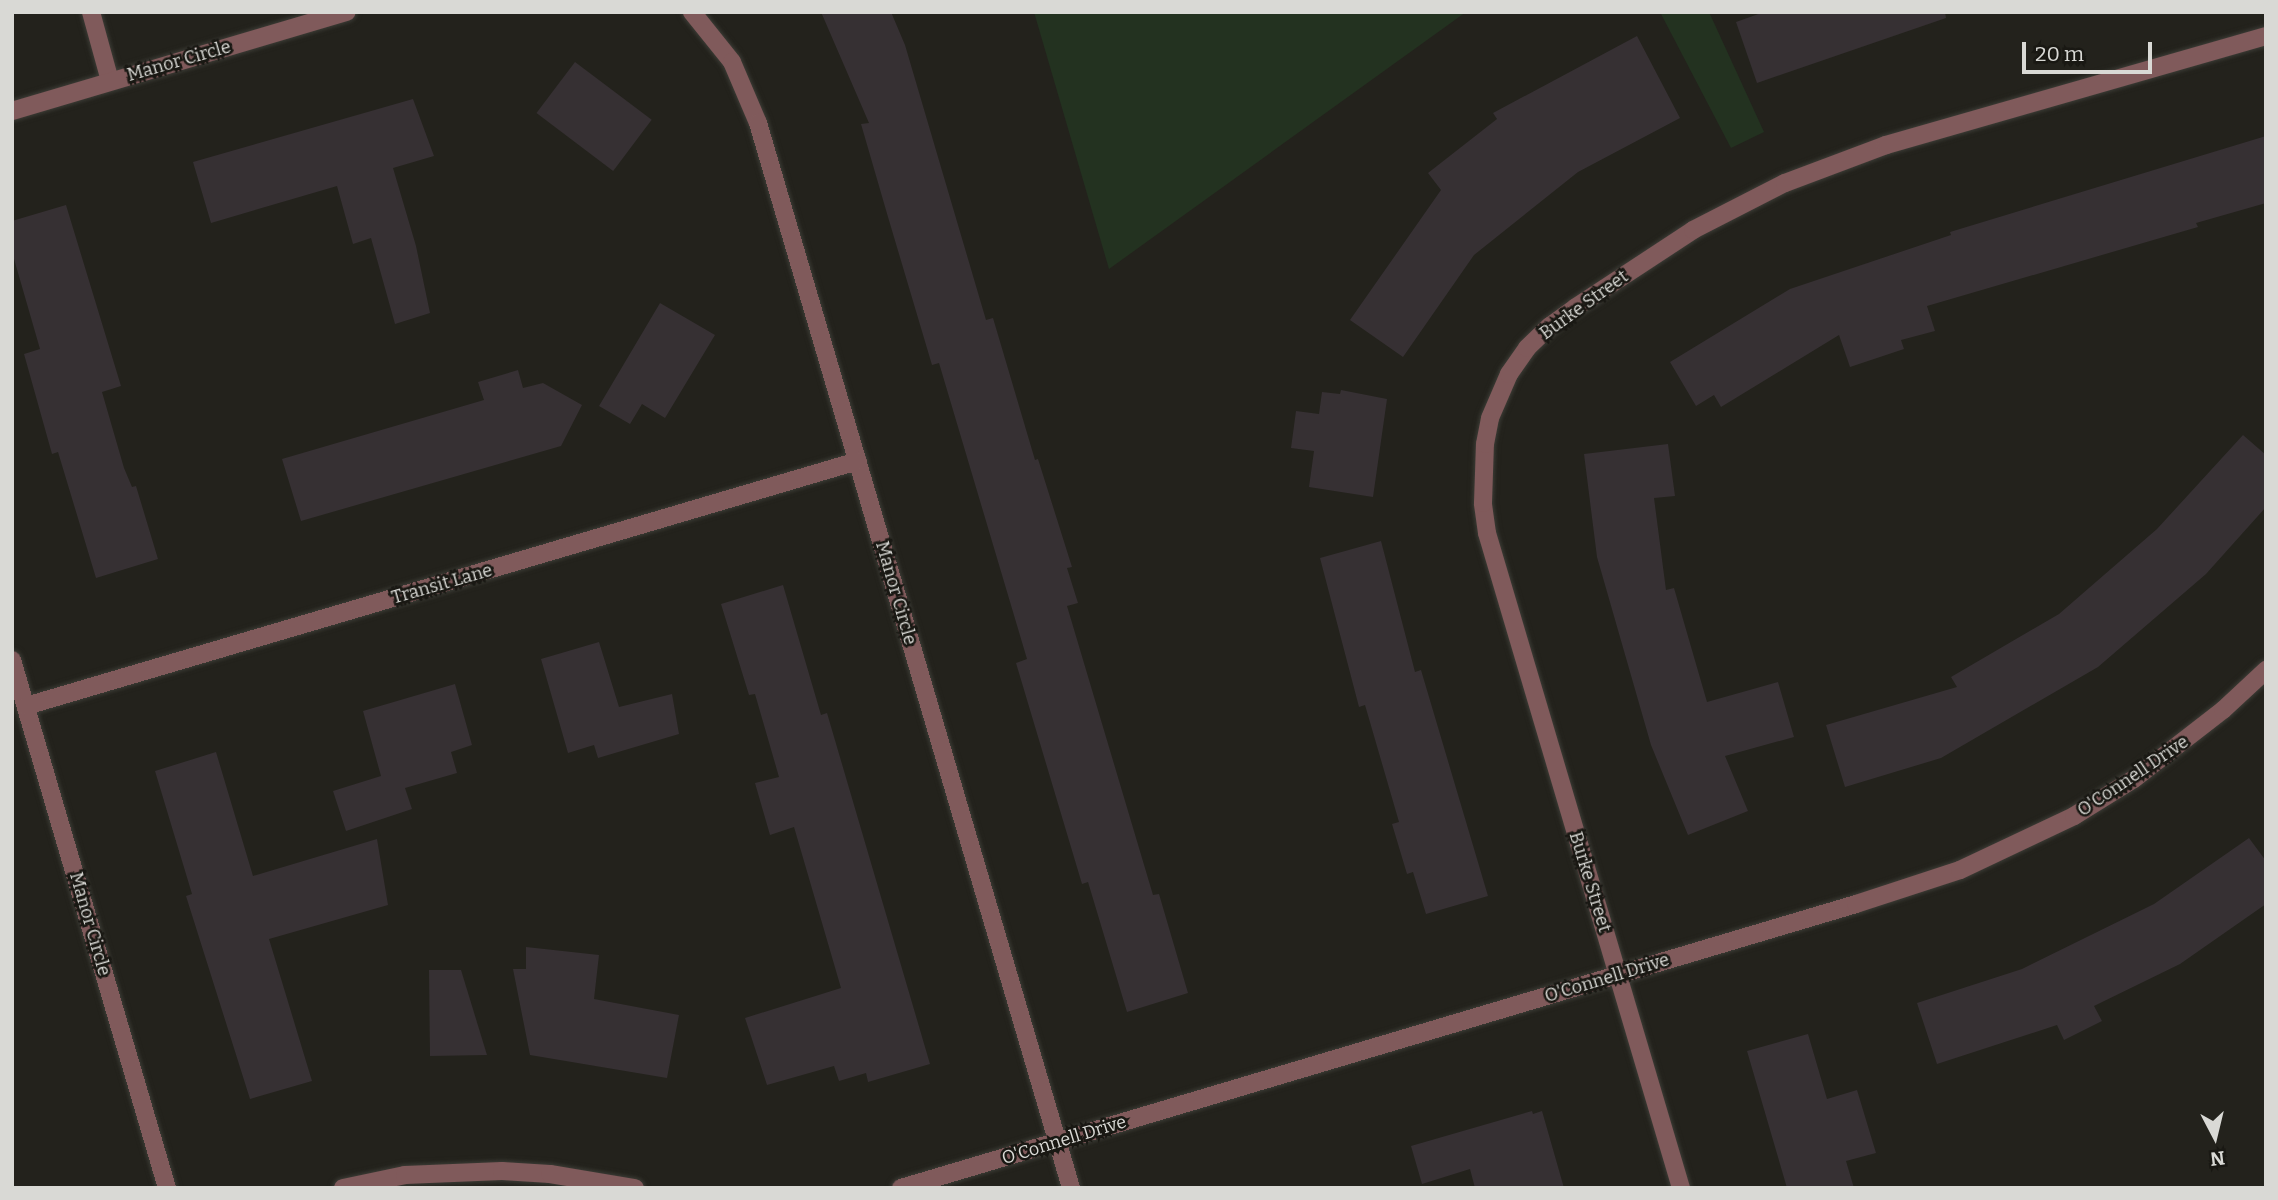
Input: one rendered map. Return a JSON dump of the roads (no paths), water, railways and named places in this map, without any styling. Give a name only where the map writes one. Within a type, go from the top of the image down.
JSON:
[{"type":"street","points":[[91,12],[110,81]]},
{"type":"street","name":"Manor Circle","points":[[12,111],[347,12]]},
{"type":"street","name":"Manor Circle","points":[[692,12],[732,62],[747,92],[1071,1188]]},
{"type":"street","name":"Burke Street","points":[[1681,1188],[1487,533],[1482,482],[1485,444],[1490,418],[1509,374],[1527,348],[1550,326],[1576,307],[1693,230],[1785,183],[1886,145],[2266,36]]},
{"type":"street","name":"Transit Lane","points":[[26,706],[858,461]]},
{"type":"street","name":"Manor Circle","points":[[12,660],[167,1188]]},
{"type":"street","name":"O'Connell Drive","points":[[901,1188],[1908,888],[2011,848],[2074,816],[2134,779],[2223,710],[2266,670]]},
{"type":"street","points":[[344,1188],[405,1175],[502,1171],[550,1174],[635,1188]]}]
